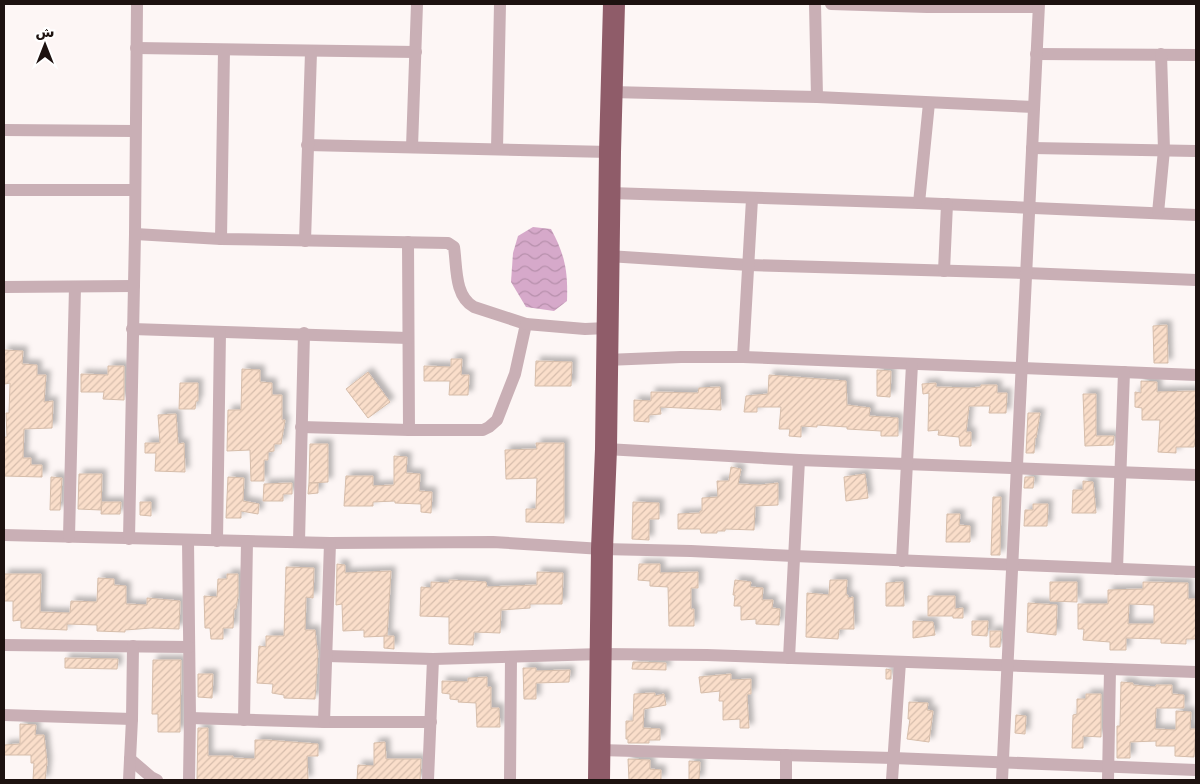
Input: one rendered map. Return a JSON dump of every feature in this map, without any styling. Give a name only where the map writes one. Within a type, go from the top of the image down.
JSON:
[{"type":"highway","points":[[599,780],[614,4]]},
{"type":"street","points":[[129,539],[137,4]]},
{"type":"street","points":[[412,147],[417,4]]},
{"type":"street","points":[[497,149],[500,4]]},
{"type":"street","points":[[815,4],[817,97]]},
{"type":"street","points":[[831,4],[927,6],[1038,5],[1002,780]]},
{"type":"street","points":[[136,48],[416,52]]},
{"type":"street","points":[[222,239],[224,50]]},
{"type":"street","points":[[304,241],[311,52]]},
{"type":"street","points":[[1036,54],[1161,54],[1196,56]]},
{"type":"street","points":[[1158,213],[1164,150],[1161,54]]},
{"type":"street","points":[[611,92],[817,97],[1034,107]]},
{"type":"street","points":[[919,203],[929,102]]},
{"type":"street","points":[[4,130],[135,131]]},
{"type":"street","points":[[307,145],[610,152]]},
{"type":"street","points":[[1032,148],[1196,151]]},
{"type":"street","points":[[4,190],[135,190]]},
{"type":"street","points":[[610,193],[947,204],[1196,215]]},
{"type":"street","points":[[743,357],[752,199]]},
{"type":"street","points":[[944,270],[947,204]]},
{"type":"street","points":[[135,234],[222,239],[448,243],[452,244],[454,250],[457,282],[468,303],[474,307],[526,324],[585,329],[607,328]]},
{"type":"street","points":[[408,242],[408,430]]},
{"type":"street","points":[[608,256],[748,265],[944,270],[1196,280]]},
{"type":"street","points":[[4,287],[134,286]]},
{"type":"street","points":[[69,537],[75,287]]},
{"type":"street","points":[[301,427],[483,430],[494,424],[497,420],[515,374],[526,324]]},
{"type":"street","points":[[132,329],[304,333],[408,338]]},
{"type":"street","points":[[217,541],[220,332]]},
{"type":"street","points":[[299,542],[304,333]]},
{"type":"street","points":[[606,360],[743,357],[1196,375]]},
{"type":"street","points":[[902,561],[912,364]]},
{"type":"street","points":[[1117,569],[1124,372]]},
{"type":"street","points":[[606,449],[799,460],[1196,475]]},
{"type":"street","points":[[789,658],[799,460]]},
{"type":"street","points":[[4,535],[330,543],[493,542],[602,549],[691,550],[1012,566],[1196,572]]},
{"type":"street","points":[[188,540],[190,718],[188,780]]},
{"type":"street","points":[[244,720],[247,541]]},
{"type":"street","points":[[324,722],[330,543]]},
{"type":"street","points":[[4,645],[189,647]]},
{"type":"street","points":[[129,780],[133,646]]},
{"type":"street","points":[[327,656],[434,659],[601,654],[789,658],[1196,672]]},
{"type":"street","points":[[510,780],[511,657]]},
{"type":"street","points":[[428,780],[434,659]]},
{"type":"street","points":[[892,780],[900,662]]},
{"type":"street","points":[[1108,780],[1110,669]]},
{"type":"street","points":[[4,715],[132,719]]},
{"type":"street","points":[[190,718],[324,722],[431,722]]},
{"type":"street","points":[[599,750],[893,758],[1196,770]]},
{"type":"street","points":[[786,755],[786,780]]},
{"type":"street","points":[[130,759],[157,780]]},
{"type":"water","points":[[533,227],[551,229],[560,247],[565,264],[567,301],[554,311],[526,307],[511,282],[513,253],[518,236]]},
{"type":"building","points":[[1167,325],[1168,363],[1154,363],[1153,326]]},
{"type":"building","points":[[4,350],[23,351],[22,364],[37,365],[37,375],[46,375],[44,402],[53,401],[52,428],[24,429],[23,458],[31,458],[31,465],[42,465],[42,477],[4,476],[4,437],[7,437],[6,413],[9,413],[10,383],[5,384]]},
{"type":"building","points":[[451,359],[462,359],[461,375],[469,375],[468,395],[449,395],[450,381],[424,381],[424,366],[451,367]]},
{"type":"building","points":[[536,361],[572,362],[571,386],[535,386]]},
{"type":"building","points":[[108,366],[124,366],[124,400],[103,399],[104,392],[81,392],[81,374],[108,375]]},
{"type":"building","points":[[242,369],[260,370],[260,382],[272,383],[272,395],[282,395],[282,420],[285,420],[281,444],[274,444],[274,451],[268,452],[268,460],[264,460],[264,481],[251,481],[250,450],[227,451],[228,410],[241,410]]},
{"type":"building","points":[[877,370],[891,371],[890,397],[877,396]]},
{"type":"building","points":[[368,372],[390,402],[368,418],[346,389]]},
{"type":"building","points":[[769,375],[846,381],[847,405],[870,408],[869,416],[898,418],[898,436],[881,436],[881,431],[817,425],[817,427],[801,426],[801,437],[789,436],[790,429],[779,429],[781,407],[757,407],[757,412],[744,412],[746,396],[768,394]]},
{"type":"building","points":[[1141,381],[1157,382],[1157,392],[1196,391],[1196,434],[1194,447],[1176,447],[1176,453],[1158,452],[1160,420],[1142,420],[1142,408],[1135,407],[1135,392],[1141,393]]},
{"type":"building","points":[[180,383],[198,383],[198,401],[196,401],[195,409],[179,409]]},
{"type":"building","points":[[936,383],[936,387],[969,388],[981,387],[981,385],[997,385],[997,393],[1007,393],[1006,413],[989,413],[990,406],[969,406],[966,432],[971,432],[971,446],[960,446],[959,437],[938,435],[939,430],[928,431],[929,393],[923,394],[922,384]]},
{"type":"building","points":[[720,387],[721,410],[660,407],[661,414],[649,415],[649,422],[634,421],[634,400],[651,401],[651,392],[698,393],[699,388]]},
{"type":"building","points":[[1083,394],[1096,394],[1096,436],[1114,436],[1113,445],[1085,446]]},
{"type":"building","points":[[1028,413],[1040,413],[1034,453],[1026,453]]},
{"type":"building","points":[[176,414],[178,444],[184,443],[185,472],[155,471],[156,453],[145,453],[145,443],[160,443],[158,415]]},
{"type":"building","points":[[536,443],[564,443],[564,523],[526,522],[526,509],[536,509],[537,478],[506,479],[505,450],[537,449]]},
{"type":"building","points":[[310,444],[328,444],[328,482],[309,483]]},
{"type":"building","points":[[394,456],[407,457],[406,473],[420,474],[419,491],[432,492],[431,513],[421,512],[421,504],[395,503],[395,501],[373,502],[373,506],[344,506],[346,476],[373,476],[373,486],[394,485]]},
{"type":"building","points":[[731,467],[741,469],[738,484],[760,485],[778,483],[778,505],[755,506],[754,530],[725,529],[725,531],[717,531],[717,533],[701,533],[700,529],[678,529],[678,514],[700,513],[702,511],[702,498],[718,497],[717,481],[729,481]]},
{"type":"building","points":[[79,474],[102,474],[101,510],[78,509]]},
{"type":"building","points":[[865,474],[868,498],[846,501],[844,477]]},
{"type":"building","points":[[51,477],[62,478],[60,510],[50,510]]},
{"type":"building","points":[[228,477],[244,478],[243,501],[259,504],[258,514],[241,511],[241,518],[226,518]]},
{"type":"building","points":[[1025,477],[1034,477],[1033,488],[1024,488]]},
{"type":"building","points":[[1083,481],[1093,482],[1096,513],[1072,513],[1073,490],[1083,490]]},
{"type":"building","points":[[292,483],[292,494],[283,494],[283,501],[263,501],[264,484]]},
{"type":"building","points":[[309,483],[318,483],[318,493],[308,494]]},
{"type":"building","points":[[993,497],[1001,497],[1000,555],[991,555]]},
{"type":"building","points":[[102,502],[121,502],[120,514],[101,514]]},
{"type":"building","points":[[140,502],[151,502],[151,516],[140,515]]},
{"type":"building","points":[[633,502],[659,503],[659,519],[649,519],[649,540],[632,539]]},
{"type":"building","points":[[1033,504],[1048,504],[1047,526],[1024,526],[1025,510],[1033,510]]},
{"type":"building","points":[[947,514],[960,514],[959,525],[970,526],[970,542],[946,542]]},
{"type":"building","points":[[337,564],[345,565],[345,573],[391,571],[387,636],[364,637],[364,630],[343,631],[342,604],[336,605]]},
{"type":"building","points":[[639,564],[660,564],[660,573],[698,572],[698,588],[691,588],[691,609],[694,609],[694,626],[669,626],[668,587],[650,586],[650,581],[638,580]]},
{"type":"building","points":[[286,567],[314,568],[313,598],[306,597],[305,630],[315,630],[318,650],[315,699],[284,698],[284,695],[272,693],[273,684],[257,683],[259,646],[266,647],[266,636],[284,636]]},
{"type":"building","points":[[537,572],[563,573],[562,604],[530,604],[530,608],[501,610],[500,633],[474,632],[473,645],[449,644],[449,617],[420,616],[421,587],[431,588],[431,582],[449,583],[449,580],[486,582],[487,587],[537,585]]},
{"type":"building","points":[[4,574],[41,574],[40,612],[70,613],[71,601],[97,602],[98,578],[114,579],[114,585],[126,586],[126,604],[147,605],[147,598],[180,601],[179,629],[151,628],[125,630],[125,632],[97,631],[97,625],[67,624],[67,630],[21,628],[21,620],[13,621],[13,601],[4,601]]},
{"type":"building","points":[[227,574],[238,574],[238,596],[236,609],[234,609],[233,628],[223,628],[223,639],[211,639],[210,628],[205,628],[204,596],[217,597],[218,579],[227,579]]},
{"type":"building","points":[[735,580],[751,582],[750,587],[763,588],[762,600],[773,600],[772,608],[780,609],[779,625],[756,624],[756,619],[741,620],[741,606],[734,606]]},
{"type":"building","points":[[830,580],[847,580],[846,595],[848,595],[848,598],[853,597],[854,629],[839,629],[838,639],[806,637],[807,593],[829,595]]},
{"type":"building","points":[[903,582],[904,606],[886,606],[886,583]]},
{"type":"building","points":[[1050,582],[1077,582],[1077,602],[1050,601]]},
{"type":"building","points":[[1143,582],[1188,583],[1188,599],[1196,599],[1196,639],[1186,639],[1186,644],[1161,643],[1161,639],[1126,638],[1126,650],[1110,650],[1110,642],[1083,640],[1084,629],[1078,629],[1078,604],[1108,604],[1108,590],[1143,589]],"holes":[[[1129,604],[1154,605],[1154,624],[1128,624]]]},
{"type":"building","points":[[928,596],[955,596],[955,609],[963,608],[963,618],[928,616]]},
{"type":"building","points":[[1028,603],[1057,605],[1056,635],[1027,632]]},
{"type":"building","points":[[913,621],[933,622],[935,635],[913,638]]},
{"type":"building","points":[[972,621],[988,621],[987,636],[972,635]]},
{"type":"building","points":[[990,631],[1001,631],[1000,647],[990,647]]},
{"type":"building","points":[[384,636],[394,636],[394,649],[384,648]]},
{"type":"building","points":[[65,658],[118,659],[117,669],[65,668]]},
{"type":"building","points":[[153,660],[181,660],[180,732],[158,732],[158,714],[152,714]]},
{"type":"building","points":[[633,662],[666,663],[666,670],[632,669]]},
{"type":"building","points":[[523,668],[536,668],[536,671],[570,670],[569,682],[536,683],[536,699],[524,699]]},
{"type":"building","points":[[886,669],[891,670],[891,679],[886,679]]},
{"type":"building","points":[[198,674],[213,674],[212,698],[198,697]]},
{"type":"building","points":[[731,674],[731,680],[751,679],[751,694],[747,696],[749,728],[740,728],[740,719],[723,720],[723,701],[719,701],[720,691],[701,693],[699,677]]},
{"type":"building","points":[[487,677],[487,687],[491,687],[491,708],[499,708],[500,727],[477,727],[476,703],[458,702],[459,700],[450,699],[450,694],[442,693],[442,681],[468,682],[468,678]]},
{"type":"building","points":[[1121,682],[1156,687],[1156,685],[1172,685],[1172,694],[1184,695],[1184,708],[1156,708],[1155,729],[1176,730],[1176,711],[1191,712],[1190,729],[1196,729],[1194,757],[1175,756],[1175,746],[1156,746],[1156,741],[1130,742],[1130,758],[1117,758],[1117,726],[1120,726]]},
{"type":"building","points":[[655,693],[655,696],[664,694],[666,705],[644,709],[643,728],[660,729],[660,740],[649,740],[649,743],[628,743],[628,739],[626,739],[626,721],[633,721],[634,694]]},
{"type":"building","points":[[1086,694],[1101,694],[1101,737],[1083,736],[1083,748],[1072,748],[1073,715],[1077,714],[1077,699],[1086,699]]},
{"type":"building","points":[[909,702],[928,703],[927,710],[933,711],[929,742],[907,739],[910,719],[908,719]]},
{"type":"building","points":[[1016,715],[1026,716],[1025,734],[1015,733]]},
{"type":"building","points":[[20,724],[36,725],[35,735],[44,735],[47,762],[45,780],[33,780],[34,763],[31,763],[31,755],[4,755],[4,745],[20,744]]},
{"type":"building","points":[[198,728],[208,728],[208,756],[233,756],[233,758],[255,759],[255,740],[266,740],[318,744],[318,756],[307,756],[308,780],[197,780]]},
{"type":"building","points":[[385,742],[386,759],[421,759],[420,780],[357,780],[358,765],[374,766],[374,743]]},
{"type":"building","points":[[628,759],[650,760],[650,769],[661,770],[661,780],[629,780]]},
{"type":"building","points":[[689,761],[700,762],[699,780],[689,780]]}]
